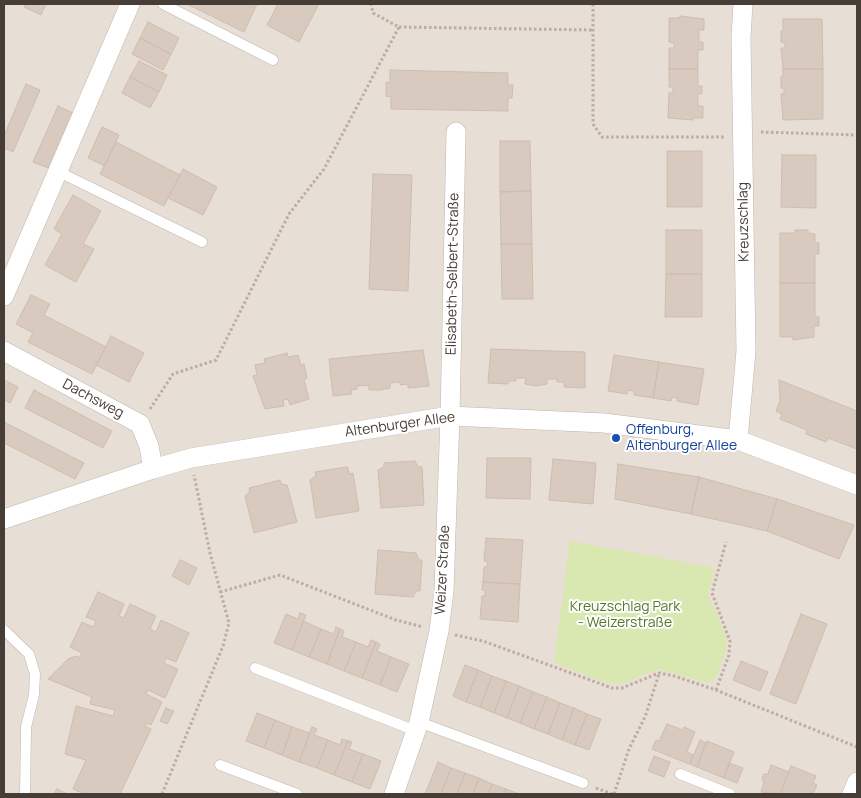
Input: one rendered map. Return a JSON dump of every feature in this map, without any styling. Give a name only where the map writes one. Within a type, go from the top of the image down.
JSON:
[{"type":"street","points":[[4,296],[130,4]]},
{"type":"street","name":"Kreuzschlag","points":[[738,440],[746,351],[742,134],[743,4]]},
{"type":"street","name":"Elisabeth-Selbert-Straße","points":[[450,416],[456,132]]},
{"type":"street","name":"Dachsweg","points":[[4,351],[140,424],[149,446],[153,469]]},
{"type":"street","name":"Altenburger Allee","points":[[4,519],[191,458],[450,416],[604,423],[738,440],[857,485]]},
{"type":"street","name":"Weizer Straße","points":[[394,794],[417,726],[441,615],[450,416]]},
{"type":"street","points":[[852,794],[857,782]]},
{"type":"lane","points":[[163,4],[273,60]]},
{"type":"lane","points":[[59,172],[202,242]]},
{"type":"lane","points":[[4,630],[29,654],[35,674],[34,695],[26,727],[24,794]]},
{"type":"lane","points":[[255,668],[583,783]]},
{"type":"lane","points":[[220,765],[297,794]]},
{"type":"lane","points":[[680,774],[730,794]]},
{"type":"path","points":[[371,4],[373,13],[399,27],[593,30]]},
{"type":"path","points":[[593,4],[593,124],[602,137],[742,134],[857,135]]},
{"type":"path","points":[[140,424],[173,374],[216,360],[289,214],[324,169],[399,27]]},
{"type":"path","points":[[162,794],[223,646],[229,623],[210,553],[191,458]]},
{"type":"path","points":[[716,690],[729,655],[730,641],[712,593],[726,542]]},
{"type":"path","points":[[614,794],[629,749],[645,717],[659,673],[716,690],[857,747]]},
{"type":"shaded area","points":[[4,4],[857,4],[857,794],[4,794]]},
{"type":"green space","name":"Kreuzschlag Park - Weizerstraße","points":[[570,541],[715,568],[708,595],[725,634],[727,647],[715,679],[706,682],[663,670],[655,670],[620,684],[603,682],[554,662]]},
{"type":"building","points":[[26,4],[46,4],[41,15],[24,7]]},
{"type":"building","points":[[187,4],[257,4],[244,32]]},
{"type":"building","points":[[278,4],[319,4],[299,42],[267,25]]},
{"type":"building","points":[[680,16],[704,19],[704,30],[699,30],[699,42],[703,42],[703,50],[698,50],[698,69],[669,69],[669,48],[674,48],[674,43],[669,42],[669,18],[680,18]]},
{"type":"building","points":[[783,19],[822,19],[823,69],[783,69],[781,48],[785,48],[785,43],[781,42],[781,31],[783,31]]},
{"type":"building","points":[[148,22],[179,38],[171,54],[140,38]]},
{"type":"building","points":[[140,38],[171,54],[163,70],[132,54]]},
{"type":"building","points":[[139,61],[167,75],[159,92],[130,77]]},
{"type":"building","points":[[669,69],[698,69],[698,86],[702,86],[702,94],[698,94],[698,106],[703,106],[703,118],[693,118],[693,120],[668,118],[669,93],[673,93],[673,87],[669,87]]},
{"type":"building","points":[[783,69],[823,69],[823,119],[783,120],[781,94],[784,94],[784,88],[781,88],[781,76],[783,77]]},
{"type":"building","points":[[390,70],[508,73],[508,85],[513,85],[512,98],[508,98],[508,111],[391,109],[391,97],[386,96],[386,82],[390,83]]},
{"type":"building","points":[[130,77],[159,92],[150,108],[122,93]]},
{"type":"building","points":[[26,84],[40,90],[13,152],[4,148],[4,136]]},
{"type":"building","points":[[58,106],[73,113],[49,168],[33,162]]},
{"type":"building","points":[[102,127],[119,135],[105,166],[88,158]]},
{"type":"building","points":[[500,141],[530,141],[531,191],[500,192]]},
{"type":"building","points":[[116,142],[180,175],[164,206],[100,174]]},
{"type":"building","points":[[667,151],[702,151],[702,207],[667,207]]},
{"type":"building","points":[[782,155],[816,155],[816,208],[781,207]]},
{"type":"building","points":[[183,169],[217,187],[203,215],[168,198]]},
{"type":"building","points":[[373,174],[412,175],[408,291],[369,289]]},
{"type":"building","points":[[531,191],[532,244],[501,244],[500,192]]},
{"type":"building","points":[[73,195],[101,211],[83,244],[94,249],[76,282],[45,265],[62,234],[54,229]]},
{"type":"building","points":[[666,230],[702,230],[702,274],[666,274]]},
{"type":"building","points":[[795,230],[808,230],[808,233],[815,234],[815,243],[819,243],[819,254],[815,254],[815,283],[780,283],[780,233],[795,233]]},
{"type":"building","points":[[501,244],[532,244],[533,299],[502,299]]},
{"type":"building","points":[[666,274],[702,274],[702,317],[665,317]]},
{"type":"building","points":[[780,283],[815,283],[815,317],[819,317],[819,326],[814,326],[814,337],[793,340],[793,337],[780,337]]},
{"type":"building","points":[[31,295],[50,304],[44,315],[106,347],[92,374],[28,342],[33,333],[16,324]]},
{"type":"building","points":[[111,336],[144,353],[129,382],[96,365]]},
{"type":"building","points":[[491,349],[585,352],[585,388],[564,387],[564,382],[557,382],[557,379],[547,379],[547,384],[536,386],[525,384],[526,378],[516,378],[516,381],[508,381],[508,384],[488,383]]},
{"type":"building","points":[[423,350],[429,386],[408,388],[408,384],[400,385],[400,382],[390,383],[390,388],[369,390],[369,385],[357,386],[357,389],[351,390],[352,394],[333,396],[329,359]]},
{"type":"building","points":[[287,353],[288,357],[298,355],[301,365],[304,364],[307,378],[304,380],[309,399],[290,405],[288,399],[283,400],[284,406],[265,409],[253,376],[257,375],[255,365],[265,363],[264,359]]},
{"type":"building","points":[[614,355],[659,362],[653,398],[634,395],[634,391],[628,390],[627,394],[608,391]]},
{"type":"building","points":[[659,362],[704,369],[698,405],[677,401],[678,398],[672,397],[671,401],[653,398]]},
{"type":"building","points":[[4,380],[18,387],[10,403],[4,400]]},
{"type":"building","points":[[779,380],[857,411],[857,449],[828,438],[826,442],[806,434],[807,430],[780,419],[782,414],[776,411],[780,401]]},
{"type":"building","points":[[34,390],[112,431],[103,448],[25,408]]},
{"type":"building","points":[[4,422],[84,463],[75,479],[4,443]]},
{"type":"building","points":[[487,458],[531,458],[530,499],[486,498]]},
{"type":"building","points":[[553,459],[596,463],[593,504],[549,500]]},
{"type":"building","points":[[415,461],[418,467],[422,467],[424,505],[381,508],[378,470],[384,467],[384,463]]},
{"type":"building","points":[[618,464],[699,477],[691,514],[615,499]]},
{"type":"building","points":[[347,467],[350,474],[353,473],[359,511],[316,518],[310,480],[316,476],[315,472]]},
{"type":"building","points":[[699,477],[777,499],[767,531],[691,514]]},
{"type":"building","points":[[280,480],[281,484],[287,485],[297,522],[254,533],[245,496],[250,492],[249,488]]},
{"type":"building","points":[[777,499],[854,525],[839,559],[767,531]]},
{"type":"building","points":[[486,538],[523,540],[520,584],[483,582],[484,567],[487,567],[488,562],[484,561]]},
{"type":"building","points":[[378,550],[416,553],[419,560],[422,560],[420,591],[416,591],[413,597],[375,594]]},
{"type":"building","points":[[180,560],[197,568],[189,585],[172,576]]},
{"type":"building","points":[[483,582],[520,584],[518,622],[480,619],[482,596],[485,596],[485,590],[482,590]]},
{"type":"building","points":[[98,592],[124,604],[119,616],[124,618],[130,604],[156,616],[150,629],[156,632],[161,620],[189,633],[176,662],[166,658],[164,663],[178,669],[165,698],[148,690],[146,694],[162,702],[151,725],[147,723],[145,726],[151,729],[120,794],[84,794],[73,789],[86,760],[65,754],[76,706],[113,716],[115,710],[90,704],[92,697],[48,679],[68,659],[76,656],[79,658],[82,653],[70,647],[82,622],[93,627],[96,621],[86,617]]},
{"type":"building","points":[[300,613],[306,615],[292,650],[274,643],[286,614],[298,619]]},
{"type":"building","points":[[801,614],[827,624],[796,704],[770,694]]},
{"type":"building","points":[[303,621],[321,629],[309,657],[292,650]]},
{"type":"building","points":[[336,627],[340,629],[327,664],[309,657],[321,629],[334,634]]},
{"type":"building","points":[[340,629],[344,631],[342,637],[356,642],[344,671],[327,664]]},
{"type":"building","points":[[371,640],[376,642],[362,678],[344,671],[356,642],[368,647]]},
{"type":"building","points":[[376,642],[380,644],[377,651],[391,657],[380,685],[362,678]]},
{"type":"building","points":[[391,657],[409,664],[397,692],[380,685]]},
{"type":"building","points":[[741,661],[768,672],[760,691],[733,680]]},
{"type":"building","points":[[465,665],[478,670],[466,702],[453,696]]},
{"type":"building","points":[[478,670],[492,676],[480,707],[466,702]]},
{"type":"building","points":[[492,676],[506,681],[494,713],[480,707]]},
{"type":"building","points":[[506,681],[519,686],[507,718],[494,713]]},
{"type":"building","points":[[519,686],[533,692],[520,723],[507,718]]},
{"type":"building","points":[[533,692],[547,697],[534,729],[520,723]]},
{"type":"building","points":[[547,697],[560,703],[548,734],[534,729]]},
{"type":"building","points":[[560,703],[574,708],[562,740],[548,734]]},
{"type":"building","points":[[166,708],[174,711],[167,724],[160,721]]},
{"type":"building","points":[[574,708],[587,714],[575,745],[562,740]]},
{"type":"building","points":[[257,713],[275,720],[264,748],[246,741]]},
{"type":"building","points":[[587,714],[601,719],[589,750],[575,745]]},
{"type":"building","points":[[275,720],[292,727],[282,755],[264,748]]},
{"type":"building","points":[[667,724],[683,730],[684,727],[695,732],[687,752],[693,755],[689,764],[652,749],[656,740],[659,741]]},
{"type":"building","points":[[292,727],[310,733],[299,762],[282,755]]},
{"type":"building","points":[[312,727],[317,729],[314,735],[328,740],[317,768],[299,762]]},
{"type":"building","points":[[342,739],[348,741],[334,775],[317,768],[328,740],[340,745]]},
{"type":"building","points":[[700,740],[706,743],[697,767],[690,764]]},
{"type":"building","points":[[348,741],[352,742],[349,749],[363,754],[352,782],[334,775]]},
{"type":"building","points":[[707,741],[734,752],[724,778],[697,767]]},
{"type":"building","points":[[363,754],[381,761],[370,789],[352,782]]},
{"type":"building","points":[[654,756],[670,762],[664,777],[648,771]]},
{"type":"building","points":[[438,762],[451,768],[441,794],[425,794]]},
{"type":"building","points":[[729,763],[743,768],[737,783],[724,778]]},
{"type":"building","points":[[771,765],[789,772],[780,794],[761,792],[764,782],[762,779],[764,774],[768,774]]},
{"type":"building","points":[[791,766],[816,776],[813,783],[817,785],[813,794],[780,794]]},
{"type":"building","points":[[451,768],[465,773],[457,794],[441,794]]},
{"type":"building","points":[[465,773],[479,778],[473,794],[457,794]]},
{"type":"building","points":[[479,778],[492,784],[488,794],[473,794]]},
{"type":"building","points":[[492,784],[506,789],[504,794],[488,794]]},
{"type":"building","points":[[57,789],[67,794],[54,794]]},
{"type":"building","points":[[506,789],[519,794],[504,794]]},
{"type":"place","name":"Offenburg, Altenburger Allee","points":[[616,438]]}]
